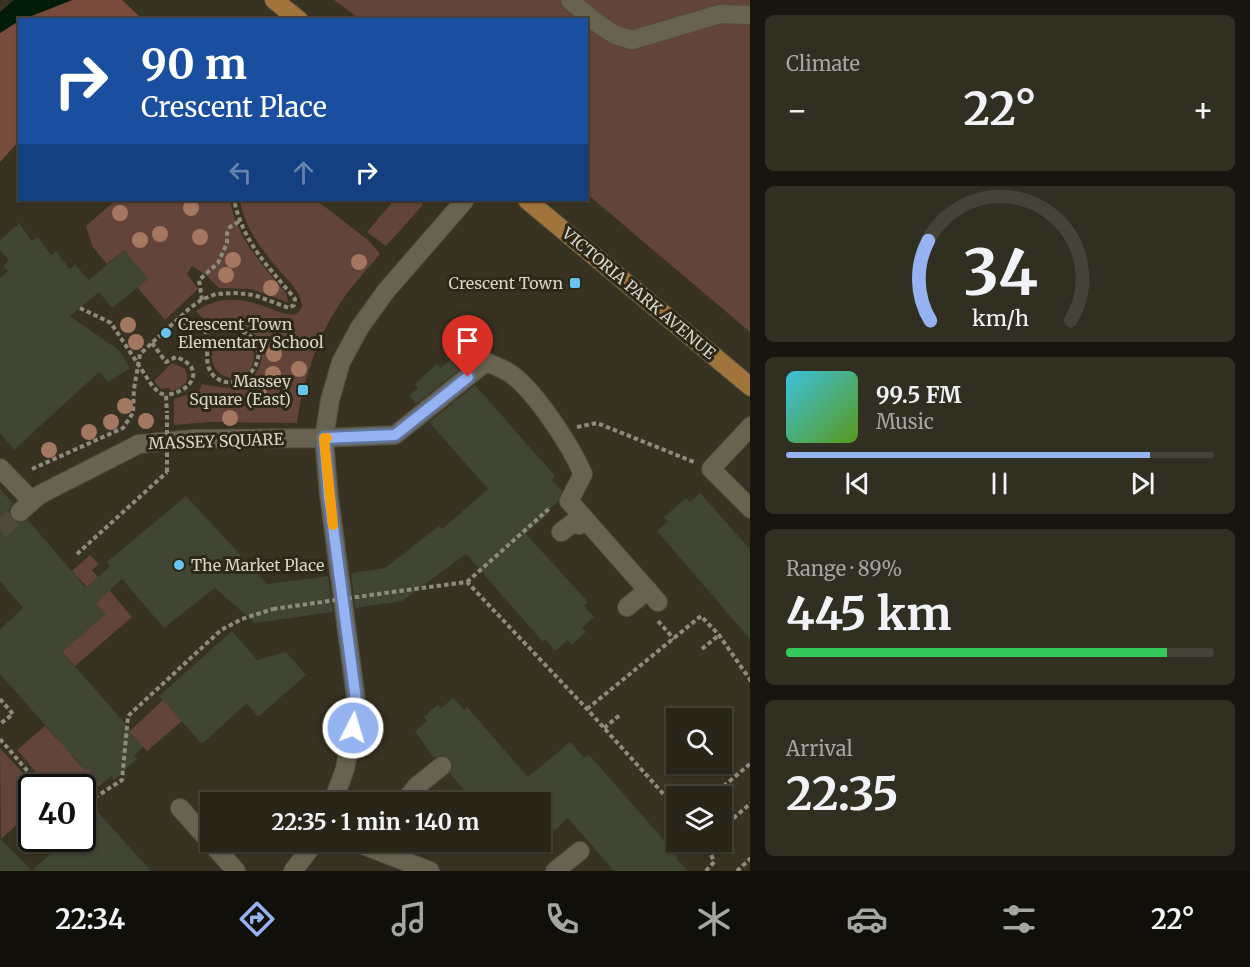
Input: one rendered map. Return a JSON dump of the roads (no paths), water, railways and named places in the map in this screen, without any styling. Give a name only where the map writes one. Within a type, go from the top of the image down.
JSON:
[{"type":"main road","points":[[274,0],[296,18]]},
{"type":"main road","name":"VICTORIA PARK AVENUE","points":[[528,201],[750,387]]},
{"type":"street","points":[[570,0],[594,21],[615,35],[632,40],[720,14],[750,15]]},
{"type":"street","points":[[337,792],[345,769],[357,708],[329,496],[324,438],[330,399],[341,362],[360,327],[386,291],[464,201]]},
{"type":"street","name":"MASSEY SQUARE","points":[[0,468],[26,507],[39,495],[138,444],[193,439],[395,435],[486,362],[508,372],[530,391],[574,454],[583,474],[569,501],[573,529],[643,599]]},
{"type":"street","points":[[750,426],[711,469],[750,509]]},
{"type":"street","points":[[412,792],[442,766]]},
{"type":"street","points":[[180,808],[236,871]]},
{"type":"street","points":[[555,871],[580,851]]},
{"type":"street","points":[[293,871],[307,852]]},
{"type":"street","points":[[386,852],[430,871]]},
{"type":"tunnel","points":[[0,530],[20,512]]},
{"type":"place","name":"Crescent Town","points":[[575,283]]},
{"type":"place","name":"Crescent Town Elementary School","points":[[166,333]]},
{"type":"place","name":"Massey Square (East)","points":[[303,390]]},
{"type":"place","name":"The Market Place","points":[[179,565]]}]
